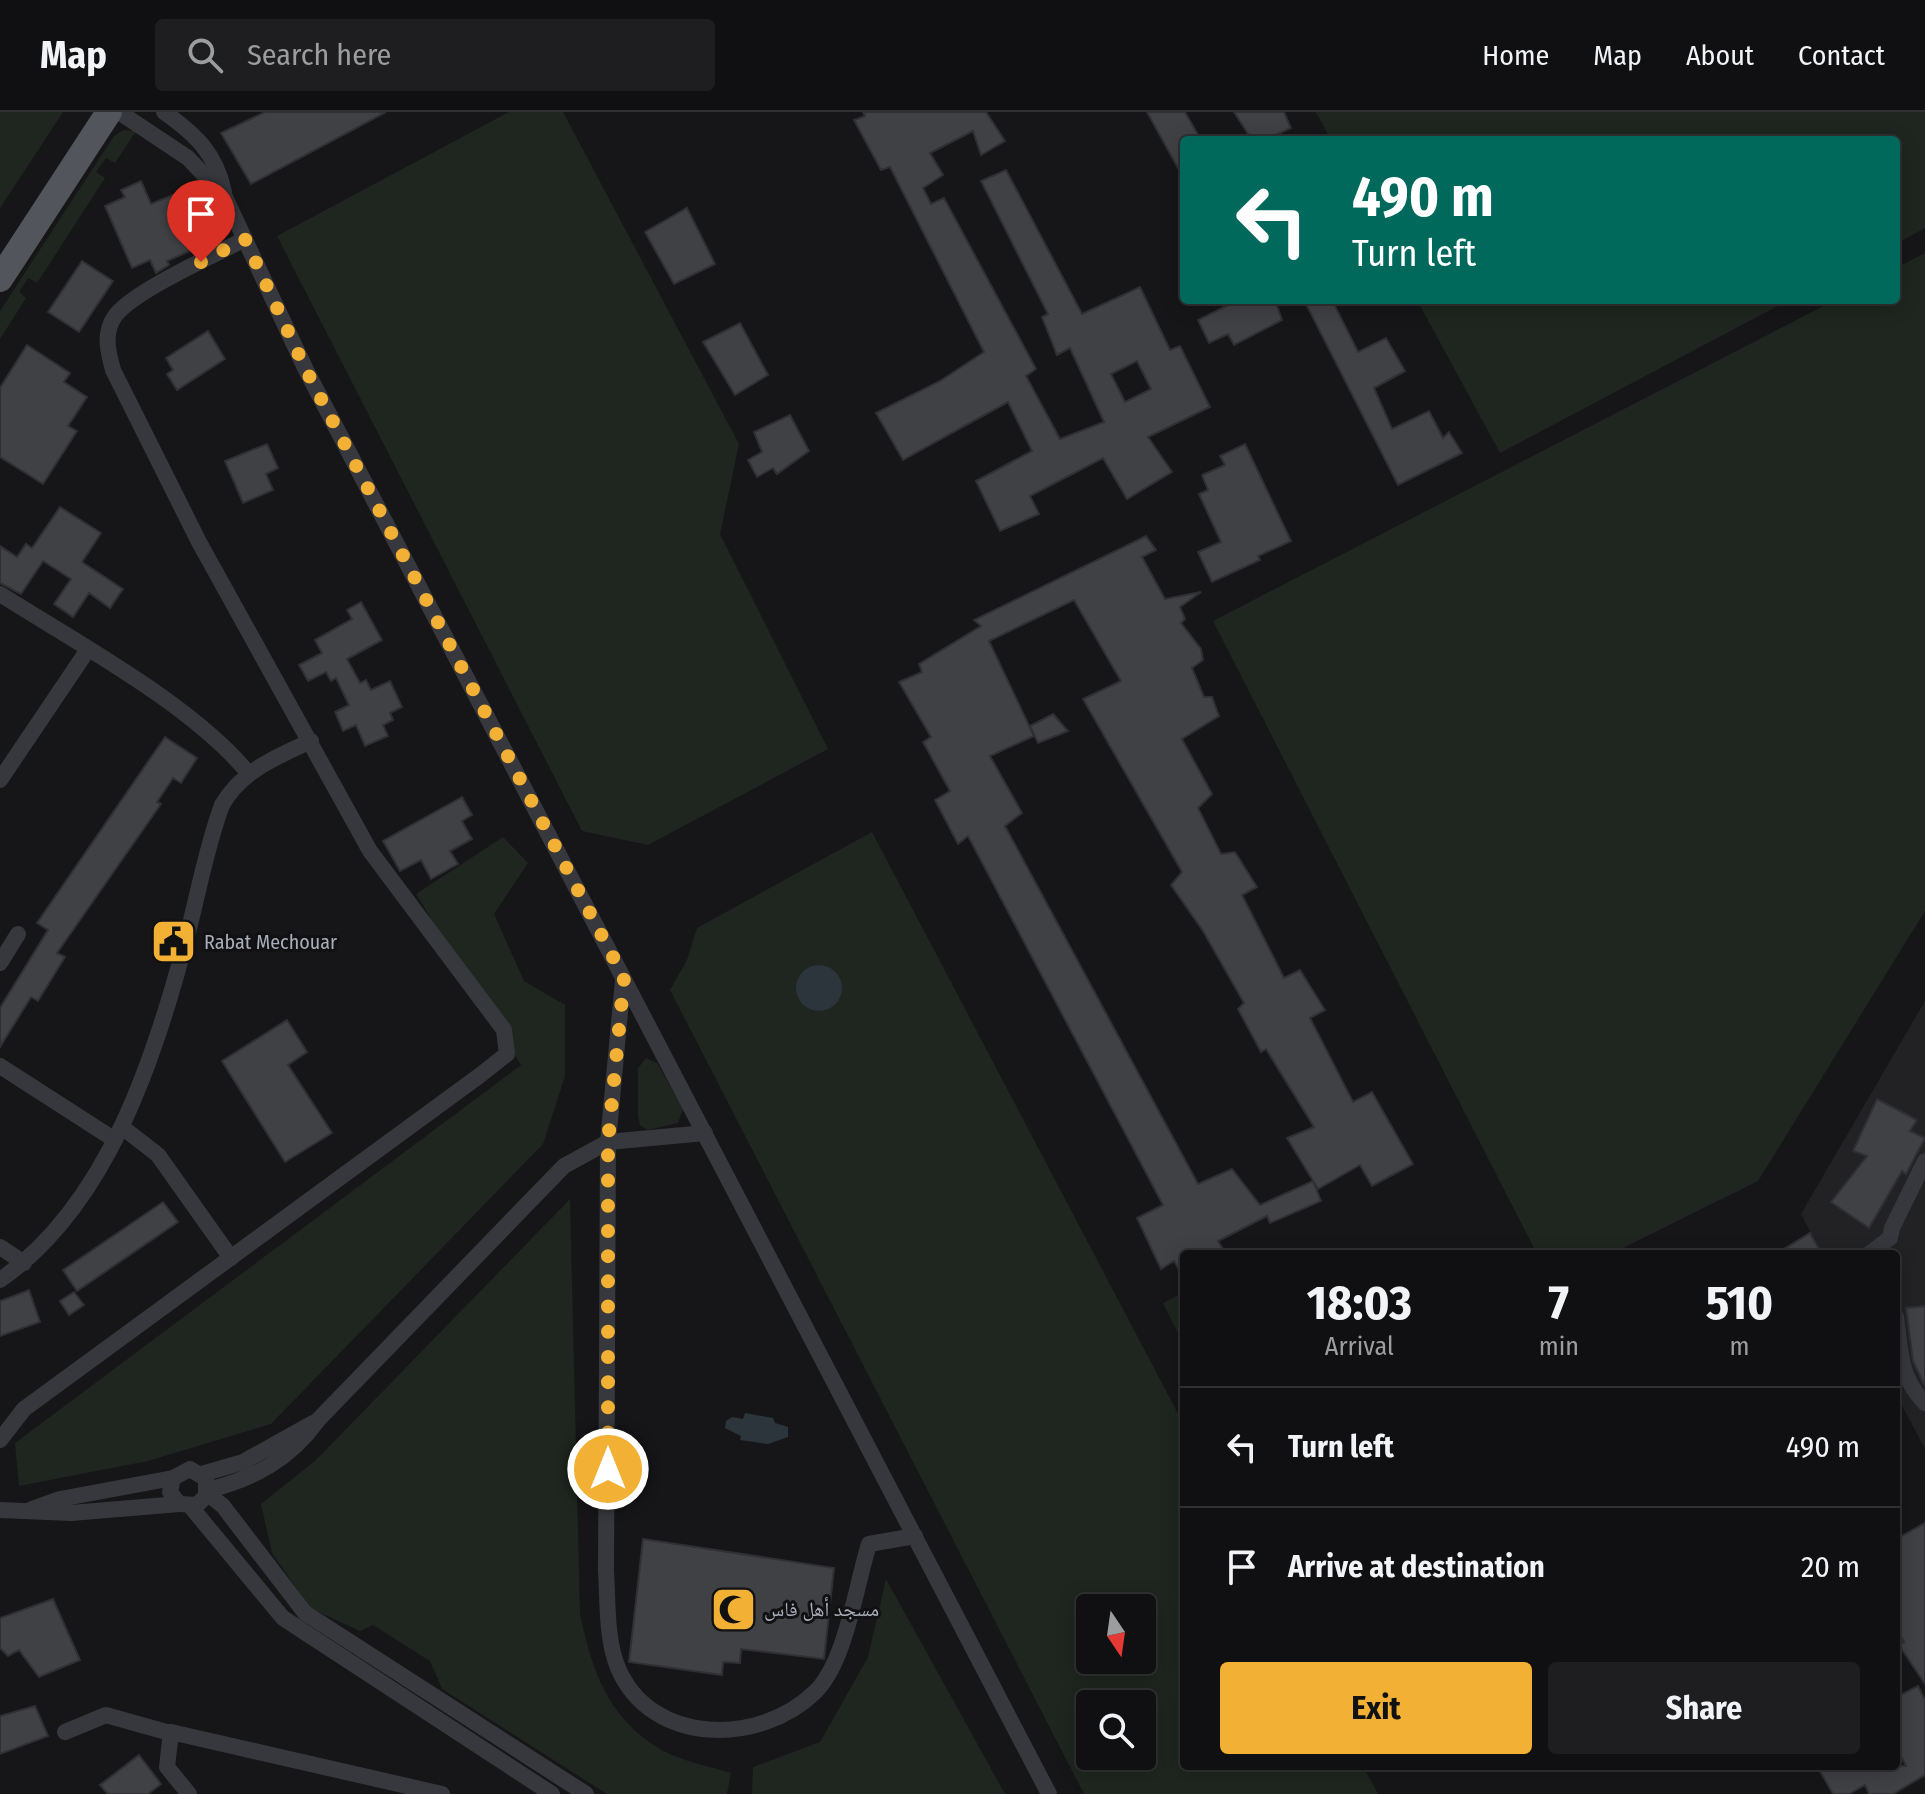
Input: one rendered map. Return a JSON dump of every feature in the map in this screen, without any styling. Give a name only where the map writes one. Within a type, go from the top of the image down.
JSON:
[{"type":"main road","points":[[0,246],[88,112]]},
{"type":"main road","points":[[0,279],[109,112]]},
{"type":"street","points":[[119,112],[188,158],[225,197]]},
{"type":"street","points":[[164,112],[201,141],[213,160],[225,197],[306,370],[1049,1794]]},
{"type":"street","points":[[0,1440],[24,1409],[507,1054],[508,1047],[494,1014],[370,851],[199,542],[120,388],[107,350],[111,325],[116,315],[129,304],[245,239]]},
{"type":"street","points":[[0,594],[224,744],[249,774]]},
{"type":"street","points":[[0,780],[87,651]]},
{"type":"street","points":[[0,1280],[39,1249],[86,1188],[118,1133],[166,1007],[219,812],[229,792],[265,762],[311,741]]},
{"type":"street","points":[[0,963],[18,934]]},
{"type":"street","points":[[624,978],[608,1142],[606,1571],[609,1623],[617,1666],[630,1691],[654,1713],[674,1723],[710,1730],[766,1724],[816,1691],[835,1663],[869,1544],[915,1536]]},
{"type":"street","points":[[0,1066],[158,1155],[231,1258]]},
{"type":"street","points":[[0,1510],[71,1513],[185,1506],[203,1501],[206,1486],[318,1420],[564,1166],[608,1142],[705,1133]]},
{"type":"street","points":[[1874,1250],[1890,1238],[1925,1161]]},
{"type":"street","points":[[0,1247],[24,1263]]},
{"type":"street","points":[[1900,1346],[1904,1375],[1910,1388],[1925,1403]]},
{"type":"street","points":[[32,1509],[60,1499],[173,1478],[183,1470],[206,1486],[305,1613],[586,1794]]},
{"type":"street","points":[[173,1478],[170,1492],[283,1618],[552,1794]]},
{"type":"street","points":[[65,1732],[106,1715],[170,1733],[442,1794]]},
{"type":"street","points":[[170,1733],[167,1767],[189,1794]]},
{"type":"shaded area","points":[[0,112],[63,112],[0,208]]},
{"type":"shaded area","points":[[509,112],[563,112],[739,444],[720,534],[828,749],[648,845],[582,831],[277,236]]},
{"type":"shaded area","points":[[1316,112],[1925,112],[1925,228],[1900,242],[1900,136],[1329,136]]},
{"type":"shaded area","points":[[123,130],[136,131],[115,163],[106,158],[96,172],[105,178],[37,283],[28,278],[19,292],[26,298],[0,339],[0,311],[114,136]]},
{"type":"shaded area","points":[[1925,253],[1925,911],[1758,1181],[1619,1250],[1535,1250],[1213,621],[1827,304],[1900,304],[1900,266]]},
{"type":"shaded area","points":[[1419,304],[1781,304],[1500,453]]},
{"type":"shaded area","points":[[872,832],[1180,1417],[1180,1770],[1365,1770],[1378,1794],[1084,1794],[670,990],[687,960],[697,928]]},
{"type":"shaded area","points":[[503,837],[528,863],[494,914],[524,981],[565,1005],[565,1076],[543,1144],[271,1424],[148,1461],[19,1486],[15,1443],[521,1065],[416,894]]},
{"type":"shaded area","points":[[819,965],[835,972],[842,988],[835,1004],[819,1011],[803,1004],[796,988],[803,972]]},
{"type":"shaded area","points":[[1925,1001],[1925,1449],[1900,1402],[1900,1250],[1820,1250],[1801,1214]]},
{"type":"shaded area","points":[[646,1058],[657,1063],[683,1109],[678,1123],[648,1130],[640,1125],[638,1068]]},
{"type":"shaded area","points":[[570,1199],[580,1614],[590,1654],[605,1690],[627,1722],[668,1753],[731,1773],[727,1794],[607,1794],[442,1689],[430,1661],[373,1625],[360,1631],[310,1608],[272,1553],[261,1504],[316,1460]]},
{"type":"shaded area","points":[[1180,1294],[1180,1337],[1163,1303]]},
{"type":"shaded area","points":[[745,1413],[773,1418],[775,1423],[788,1427],[788,1437],[768,1444],[740,1440],[741,1436],[725,1428],[726,1421],[732,1417],[743,1419]]},
{"type":"shaded area","points":[[886,1579],[1005,1794],[752,1794],[753,1767],[820,1742],[868,1657]]},
{"type":"building","points":[[265,112],[386,112],[251,184],[221,133]]},
{"type":"building","points":[[863,112],[986,112],[1005,141],[981,155],[973,131],[930,153],[943,175],[923,188],[931,204],[944,198],[1036,369],[1026,376],[1060,439],[1104,422],[1070,348],[1057,355],[1042,317],[1048,314],[981,181],[1006,170],[1082,314],[1140,287],[1170,350],[1180,346],[1210,407],[1148,437],[1172,472],[1127,499],[1103,458],[1030,496],[1039,514],[1000,531],[976,481],[1032,451],[1008,402],[903,460],[876,413],[940,381],[984,352],[890,167],[881,170],[854,120],[865,116]],"holes":[[[1137,361],[1151,389],[1125,402],[1111,374]]]},
{"type":"building","points":[[1147,112],[1185,112],[1199,136],[1180,136],[1180,172]]},
{"type":"building","points":[[1234,112],[1284,112],[1291,128],[1274,136],[1249,136]]},
{"type":"building","points":[[141,181],[151,204],[175,194],[199,247],[167,261],[169,265],[156,273],[150,260],[132,268],[105,206],[125,197],[121,190]]},
{"type":"building","points":[[687,208],[715,264],[674,284],[645,232]]},
{"type":"building","points":[[82,261],[113,281],[79,332],[48,312]]},
{"type":"building","points":[[1230,304],[1276,304],[1282,320],[1234,345],[1228,334],[1209,343],[1198,320]]},
{"type":"building","points":[[1306,304],[1334,304],[1358,352],[1386,338],[1405,371],[1374,388],[1392,429],[1429,411],[1443,438],[1449,432],[1462,453],[1398,485]]},
{"type":"building","points":[[740,323],[768,375],[735,395],[703,342]]},
{"type":"building","points":[[208,331],[225,359],[177,390],[167,374],[173,370],[166,358]]},
{"type":"building","points":[[27,345],[70,373],[64,382],[87,397],[68,426],[77,431],[43,484],[0,457],[0,388]]},
{"type":"building","points":[[790,415],[809,451],[777,474],[773,468],[757,477],[748,460],[762,452],[754,432]]},
{"type":"building","points":[[267,444],[278,468],[266,474],[273,490],[243,503],[225,461]]},
{"type":"building","points":[[1245,444],[1291,541],[1258,556],[1260,560],[1212,582],[1198,552],[1221,542],[1199,494],[1208,490],[1202,475],[1225,465],[1220,456]]},
{"type":"building","points":[[60,507],[101,533],[82,562],[123,589],[110,608],[89,593],[73,617],[54,604],[71,579],[43,561],[21,594],[0,583],[0,546],[17,557],[26,544],[32,548]]},
{"type":"building","points":[[1146,536],[1156,550],[1142,557],[1165,599],[1201,592],[1180,607],[1185,619],[1181,623],[1201,649],[1203,660],[1192,668],[1204,697],[1212,697],[1219,716],[1182,739],[1212,794],[1198,808],[1221,854],[1235,852],[1257,887],[1242,895],[1284,978],[1300,970],[1325,1010],[1310,1018],[1353,1102],[1372,1092],[1413,1164],[1372,1186],[1360,1165],[1318,1189],[1287,1138],[1314,1127],[1266,1049],[1261,1052],[1238,1009],[1244,1003],[1203,931],[1171,885],[1182,872],[1083,699],[1121,681],[1074,600],[989,641],[1034,736],[990,756],[1022,813],[1005,826],[1198,1184],[1232,1169],[1260,1205],[1313,1181],[1321,1201],[1270,1223],[1267,1216],[1218,1241],[1224,1250],[1180,1250],[1180,1271],[1174,1261],[1161,1269],[1137,1218],[1163,1205],[968,836],[958,844],[935,800],[950,791],[923,742],[931,737],[899,682],[922,672],[919,664],[981,626],[974,620]]},
{"type":"building","points":[[361,602],[382,640],[347,659],[360,683],[366,680],[371,690],[390,681],[402,707],[390,713],[393,720],[383,725],[388,736],[365,746],[356,725],[343,731],[335,712],[349,705],[336,678],[331,681],[326,672],[308,681],[299,665],[322,653],[315,640],[352,619],[347,610]]},
{"type":"building","points":[[1053,714],[1068,731],[1038,743],[1030,726]]},
{"type":"building","points":[[165,737],[197,758],[181,783],[173,778],[157,802],[161,804],[57,953],[65,957],[38,1001],[31,997],[0,1047],[0,1008],[48,930],[37,923]]},
{"type":"building","points":[[462,797],[472,815],[462,821],[472,839],[450,851],[458,864],[431,879],[421,860],[400,871],[383,841]]},
{"type":"building","points":[[287,1020],[307,1052],[288,1065],[332,1133],[285,1162],[222,1061]]},
{"type":"building","points":[[1877,1099],[1917,1120],[1910,1131],[1925,1138],[1906,1174],[1902,1171],[1869,1228],[1831,1202],[1867,1156],[1853,1151]]},
{"type":"building","points":[[163,1202],[178,1222],[77,1291],[63,1270]]},
{"type":"building","points":[[1810,1233],[1820,1250],[1782,1250]]},
{"type":"building","points":[[29,1290],[40,1322],[0,1336],[0,1301]]},
{"type":"building","points":[[74,1292],[84,1305],[69,1315],[60,1301]]},
{"type":"building","points":[[1925,1306],[1925,1386],[1913,1361],[1906,1308]]},
{"type":"building","points":[[1925,1523],[1925,1684],[1900,1646],[1904,1642],[1900,1634],[1900,1537]]},
{"type":"building","name":"مسجد أهل فاس","points":[[643,1539],[834,1568],[824,1659],[741,1649],[740,1663],[723,1662],[722,1675],[629,1662]]},
{"type":"building","points":[[53,1599],[80,1660],[39,1677],[19,1650],[8,1656],[0,1648],[0,1618]]},
{"type":"building","points":[[1918,1686],[1925,1700],[1925,1775],[1893,1794],[1869,1794],[1865,1785],[1849,1794],[1833,1794],[1819,1770],[1900,1770],[1900,1766],[1906,1766],[1900,1755],[1900,1695]]},
{"type":"building","points":[[35,1706],[48,1736],[0,1754],[0,1716]]},
{"type":"building","points":[[139,1755],[161,1784],[148,1794],[108,1794],[100,1785]]},
{"type":"place","name":"Rabat Mechouar","points":[[173,942]]},
{"type":"place","name":"مسجد أهل فاس","points":[[733,1609]]},
{"type":"route","points":[[201,262],[245,239],[306,370],[624,978],[608,1142],[608,1469]]}]
